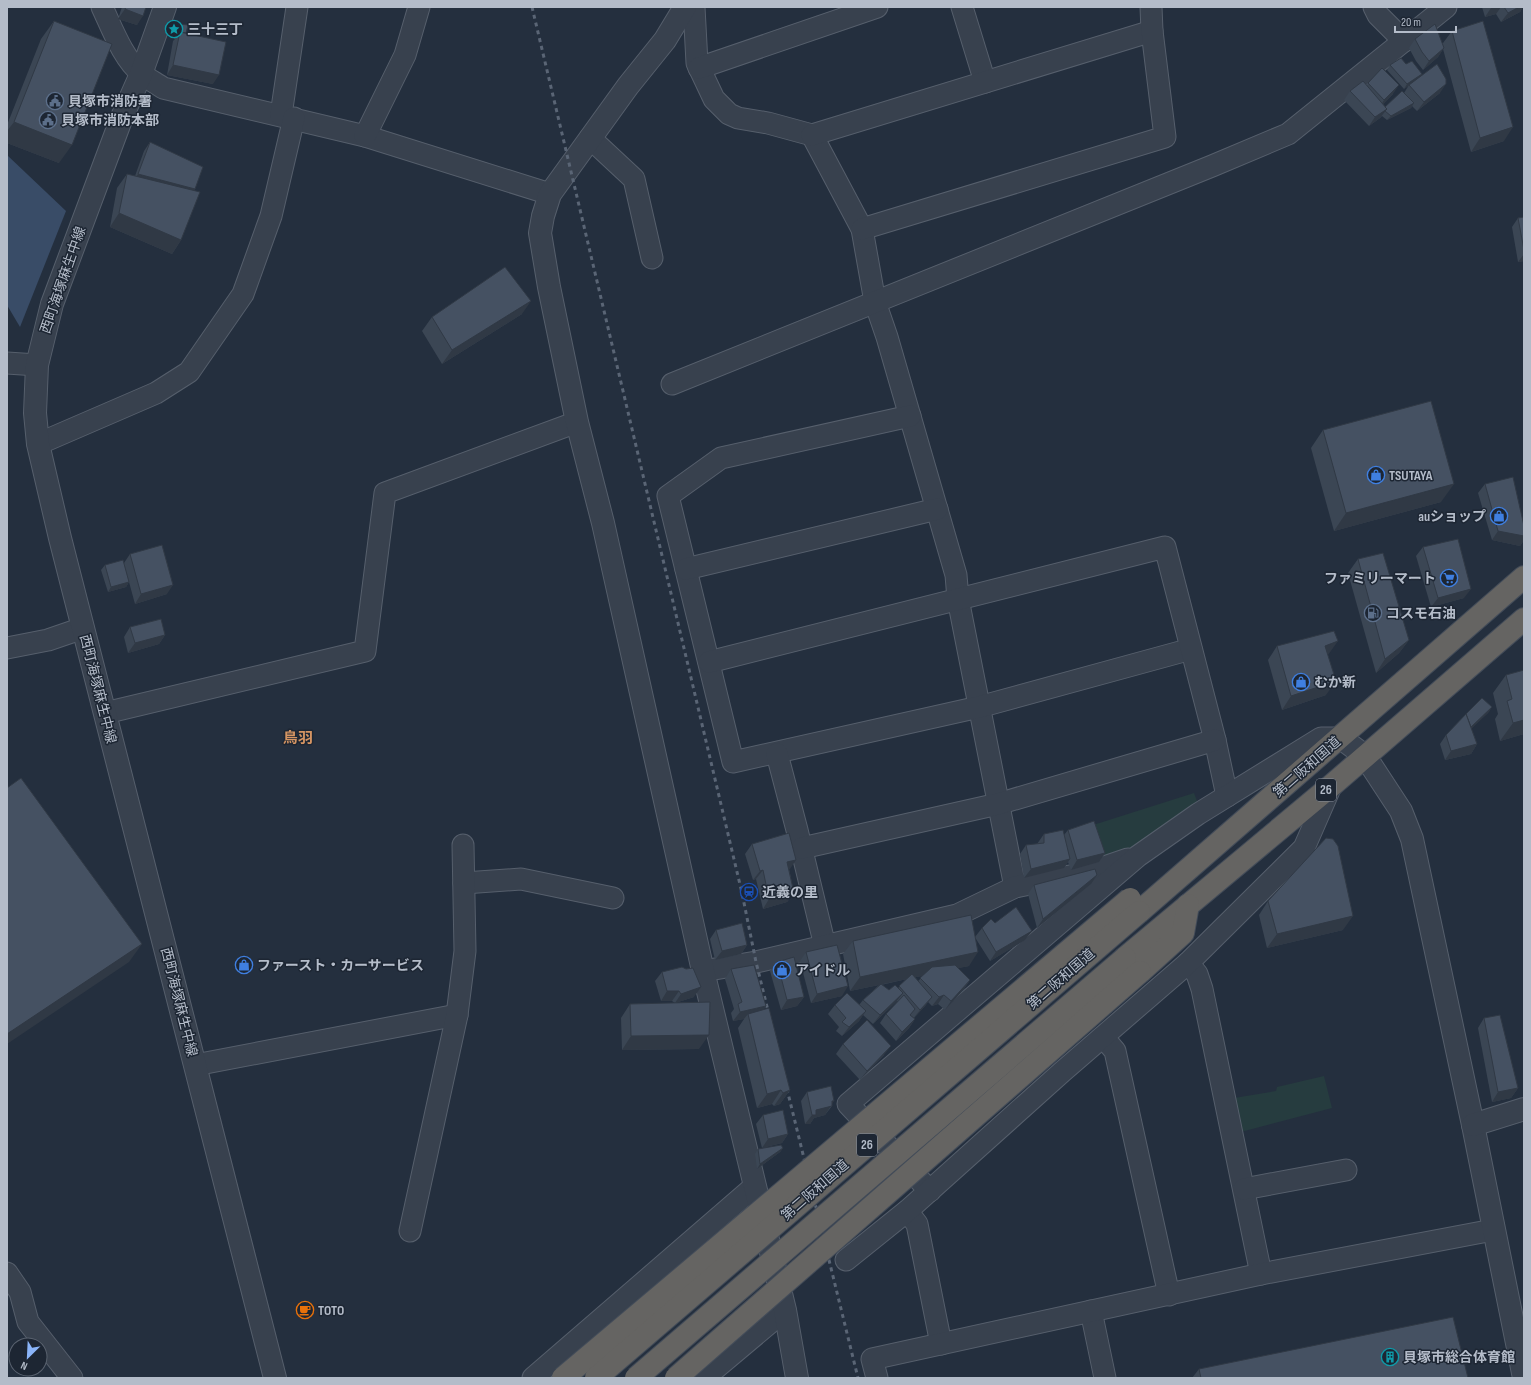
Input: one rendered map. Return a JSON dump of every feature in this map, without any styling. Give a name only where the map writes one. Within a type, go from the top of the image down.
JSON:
[{"type":"highway","name":"第二阪和国道","points":[[596,1378],[1135,906],[1235,830],[1524,577]]},
{"type":"highway","name":"第二阪和国道","points":[[636,1378],[1132,965],[1188,905],[1331,786],[1524,619]]},
{"type":"highway","points":[[563,1378],[1135,906]]},
{"type":"highway","points":[[676,1378],[1132,965]]},
{"type":"street","points":[[102,7],[118,41],[131,62],[141,74],[163,88],[365,136],[550,194]]},
{"type":"street","name":"西町海塚麻生中線","points":[[165,7],[141,74],[122,117],[52,304],[36,365],[35,413],[38,444],[60,538],[275,1378]]},
{"type":"street","points":[[38,444],[156,393],[189,372],[243,294],[271,216],[287,117],[297,7]]},
{"type":"street","points":[[365,136],[405,55],[419,7]]},
{"type":"street","points":[[685,7],[665,40],[628,86],[550,194],[543,216],[540,233],[549,287],[577,422],[603,523],[703,971],[785,1310],[797,1378]]},
{"type":"street","points":[[694,7],[697,63],[714,99],[729,114],[738,118],[768,123],[812,135],[1152,31]]},
{"type":"street","points":[[699,68],[877,7]]},
{"type":"street","points":[[962,7],[985,82]]},
{"type":"street","points":[[862,229],[1165,137],[1152,31],[1151,7]]},
{"type":"street","points":[[1374,7],[1378,15],[1404,41]]},
{"type":"street","points":[[672,384],[1288,134],[1446,7]]},
{"type":"street","points":[[812,135],[862,229],[875,302],[887,338],[956,575],[958,599],[1015,887]]},
{"type":"street","points":[[590,138],[634,179],[654,224],[652,258]]},
{"type":"street","points":[[7,362],[36,365]]},
{"type":"street","points":[[910,416],[721,458],[668,496],[733,762],[777,754],[979,707],[1191,649]]},
{"type":"street","points":[[105,713],[365,651],[385,493],[577,422]]},
{"type":"street","points":[[686,569],[936,509]]},
{"type":"street","points":[[709,662],[1165,546],[1215,740],[1227,796]]},
{"type":"street","points":[[7,648],[48,640],[83,628]]},
{"type":"street","points":[[930,1191],[848,1104],[1138,856],[1227,796],[1321,738],[1340,738],[1365,756],[1401,811],[1412,839],[1524,1378]]},
{"type":"street","points":[[802,848],[998,804],[1215,740]]},
{"type":"street","points":[[777,754],[802,848],[824,946]]},
{"type":"street","points":[[846,1260],[907,1211],[1188,963],[1304,848],[1331,786]]},
{"type":"street","points":[[410,1230],[456,1015],[465,951],[463,845]]},
{"type":"street","points":[[703,971],[756,962],[957,915],[1015,887],[1090,872],[1138,856]]},
{"type":"street","points":[[464,883],[521,879],[613,898]]},
{"type":"street","points":[[1188,963],[1197,974],[1202,989],[1261,1274]]},
{"type":"street","points":[[196,1065],[456,1015]]},
{"type":"street","points":[[1103,1037],[1115,1051],[1169,1296]]},
{"type":"street","points":[[1472,1125],[1524,1109]]},
{"type":"street","points":[[1244,1189],[1346,1170]]},
{"type":"street","points":[[533,1378],[755,1186]]},
{"type":"street","points":[[907,1211],[917,1224],[941,1344]]},
{"type":"street","points":[[877,1378],[872,1359],[1091,1311],[1169,1296],[1261,1274],[1493,1230]]},
{"type":"street","points":[[7,1273],[20,1292],[28,1322],[72,1378]]},
{"type":"street","points":[[704,1378],[785,1310]]},
{"type":"street","points":[[1091,1311],[1105,1378]]},
{"type":"green space","points":[[1194,793],[1200,809],[1104,865],[1090,826]]},
{"type":"green space","points":[[1324,1076],[1332,1108],[1237,1133],[1228,1099],[1276,1091],[1277,1087]]},
{"type":"water","points":[[7,155],[66,211],[20,327],[7,305]]},
{"type":"building","points":[[126,7],[146,7],[143,16],[125,9]]},
{"type":"building","points":[[1504,7],[1519,7],[1508,13]]},
{"type":"building","points":[[54,21],[112,44],[72,145],[14,122]]},
{"type":"building","points":[[1483,21],[1513,127],[1480,138],[1452,31]]},
{"type":"building","points":[[180,24],[188,25],[186,33],[180,32],[178,34]]},
{"type":"building","points":[[1435,24],[1444,48],[1429,61],[1415,39]]},
{"type":"building","points":[[180,32],[226,42],[219,75],[173,65]]},
{"type":"building","points":[[1401,58],[1406,64],[1412,61],[1422,74],[1407,84],[1390,65]]},
{"type":"building","points":[[1437,64],[1446,79],[1446,84],[1424,102],[1409,85]]},
{"type":"building","points":[[1382,68],[1399,85],[1384,100],[1368,83]]},
{"type":"building","points":[[1363,81],[1387,109],[1375,117],[1350,91]]},
{"type":"building","points":[[1402,91],[1414,103],[1391,116],[1385,111],[1387,109],[1385,107]]},
{"type":"building","points":[[150,142],[203,167],[195,189],[138,174]]},
{"type":"building","points":[[127,174],[200,192],[181,240],[119,213]]},
{"type":"building","points":[[1524,217],[1524,250],[1518,218]]},
{"type":"building","points":[[505,267],[531,301],[452,350],[432,317]]},
{"type":"building","name":"TSUTAYA","points":[[1431,401],[1454,484],[1346,513],[1323,430]]},
{"type":"building","points":[[1513,477],[1524,526],[1524,536],[1498,531],[1485,484]]},
{"type":"building","points":[[1458,539],[1471,589],[1438,598],[1423,547]]},
{"type":"building","points":[[162,545],[173,585],[141,594],[130,554]]},
{"type":"building","points":[[1383,553],[1409,640],[1385,659],[1358,559]]},
{"type":"building","points":[[123,560],[129,582],[111,587],[105,565]]},
{"type":"building","points":[[161,619],[165,635],[135,643],[130,627]]},
{"type":"building","points":[[1334,631],[1338,641],[1325,646],[1336,681],[1291,696],[1277,646]]},
{"type":"building","points":[[1524,670],[1524,720],[1513,723],[1507,701],[1512,699],[1506,675]]},
{"type":"building","points":[[1482,698],[1492,707],[1471,727],[1466,714]]},
{"type":"building","points":[[1466,714],[1477,744],[1451,751],[1446,735]]},
{"type":"building","points":[[21,778],[142,944],[7,1034],[7,788]]},
{"type":"building","points":[[1094,821],[1105,853],[1077,860],[1068,830]]},
{"type":"building","points":[[1063,830],[1070,859],[1031,869],[1026,845],[1044,843],[1044,834]]},
{"type":"building","points":[[789,833],[796,860],[787,862],[794,893],[769,899],[763,870],[760,871],[752,844]]},
{"type":"building","points":[[1326,838],[1333,839],[1338,846],[1353,916],[1277,934],[1268,901]]},
{"type":"building","points":[[1095,869],[1097,875],[1043,919],[1034,885]]},
{"type":"building","points":[[1016,907],[1032,931],[996,952],[982,928],[991,919],[995,923]]},
{"type":"building","points":[[971,915],[978,952],[860,977],[853,941]]},
{"type":"building","points":[[742,923],[747,945],[722,951],[716,930]]},
{"type":"building","points":[[837,945],[848,986],[817,994],[806,952]]},
{"type":"building","points":[[794,957],[804,997],[787,1000],[777,962]]},
{"type":"building","points":[[754,965],[766,1006],[740,1012],[738,1004],[742,1002],[731,969]]},
{"type":"building","points":[[955,965],[970,980],[951,1001],[944,995],[939,997],[920,978],[932,967]]},
{"type":"building","points":[[682,967],[686,969],[693,968],[701,987],[681,994],[679,991],[667,991],[662,972]]},
{"type":"building","points":[[912,974],[932,997],[920,1010],[899,986]]},
{"type":"building","points":[[881,984],[889,990],[895,985],[903,993],[880,1015],[863,1000]]},
{"type":"building","points":[[847,993],[866,1011],[849,1027],[842,1022],[846,1018],[835,1005]]},
{"type":"building","points":[[904,995],[915,1009],[910,1015],[915,1019],[902,1032],[886,1014]]},
{"type":"building","points":[[710,1002],[709,1035],[631,1036],[630,1004]]},
{"type":"building","points":[[769,1008],[790,1090],[783,1093],[781,1090],[767,1094],[748,1014]]},
{"type":"building","points":[[1500,1015],[1518,1088],[1498,1092],[1484,1018]]},
{"type":"building","points":[[867,1020],[891,1046],[867,1071],[843,1044]]},
{"type":"building","points":[[831,1086],[834,1101],[832,1101],[832,1106],[816,1110],[816,1115],[812,1115],[807,1092]]},
{"type":"building","points":[[783,1110],[788,1134],[768,1139],[763,1115]]},
{"type":"building","points":[[781,1145],[783,1148],[760,1164],[758,1149]]},
{"type":"building","points":[[1453,1317],[1468,1378],[1201,1378],[1199,1369]]},
{"type":"railway","points":[[532,7],[742,893],[756,962],[770,1019]]},
{"type":"railway","points":[[785,1081],[858,1378]]},
{"type":"place","name":"三十三丁","points":[[174,29]]},
{"type":"place","name":"貝塚市消防署","points":[[55,101]]},
{"type":"place","name":"貝塚市消防本部","points":[[48,120]]},
{"type":"place","name":"TSUTAYA","points":[[1376,475]]},
{"type":"place","name":"auショップ","points":[[1499,516]]},
{"type":"place","name":"ファミリーマート","points":[[1449,578]]},
{"type":"place","name":"コスモ石油","points":[[1373,613]]},
{"type":"place","name":"むか新","points":[[1301,682]]},
{"type":"place","name":"近義の里","points":[[749,892]]},
{"type":"place","name":"ファースト・カーサービス","points":[[244,965]]},
{"type":"place","name":"アイドル","points":[[782,970]]},
{"type":"place","name":"TOTO","points":[[305,1310]]},
{"type":"place","name":"貝塚市総合体育館","points":[[1390,1357]]},
{"type":"district","name":"鳥羽","points":[[298,738]]}]
